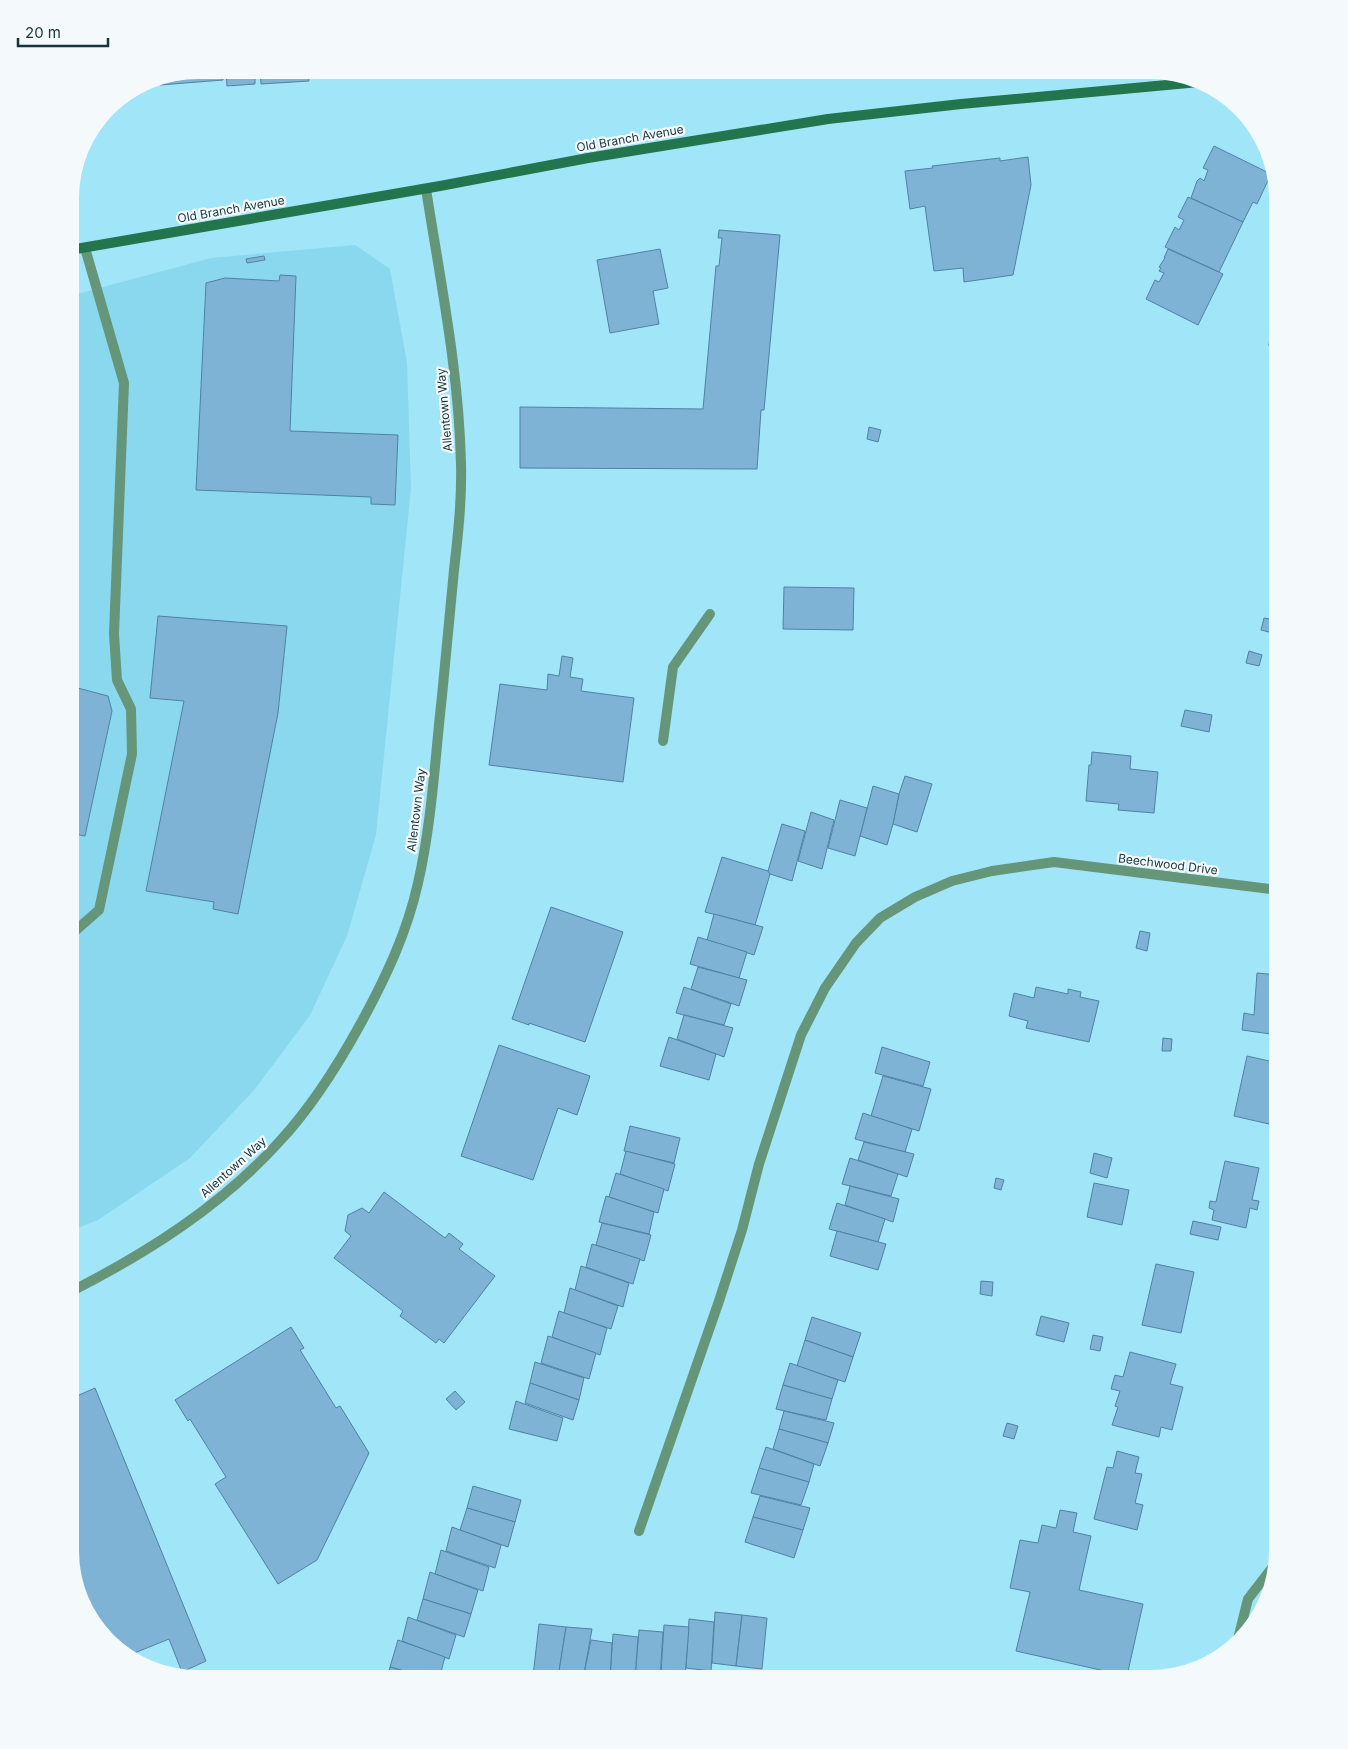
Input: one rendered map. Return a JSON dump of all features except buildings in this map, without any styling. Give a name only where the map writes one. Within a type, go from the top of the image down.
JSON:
[{"type":"main road","name":"Old Branch Avenue","points":[[79,249],[588,158],[828,119],[1176,82]]},
{"type":"street","name":"Allentown Way","points":[[79,1287],[164,1239],[197,1216],[246,1176],[280,1142],[313,1101],[340,1061],[373,1001],[398,948],[417,886],[429,822],[460,516],[461,463],[455,379],[426,188]]},
{"type":"street","points":[[79,928],[99,910],[132,754],[131,709],[117,680],[114,634],[124,383],[85,248]]},
{"type":"street","points":[[663,742],[673,668],[710,614]]},
{"type":"street","name":"Beechwood Drive","points":[[639,1531],[722,1292],[742,1230],[758,1164],[802,1035],[825,988],[856,943],[880,918],[916,897],[952,881],[992,871],[1054,862],[1269,889]]},
{"type":"street","points":[[1240,1629],[1248,1599],[1267,1575]]},
{"type":"shaded area","points":[[355,245],[390,269],[407,363],[411,488],[376,835],[347,936],[310,1015],[255,1089],[190,1158],[98,1220],[79,1227],[79,294],[211,258]]}]
